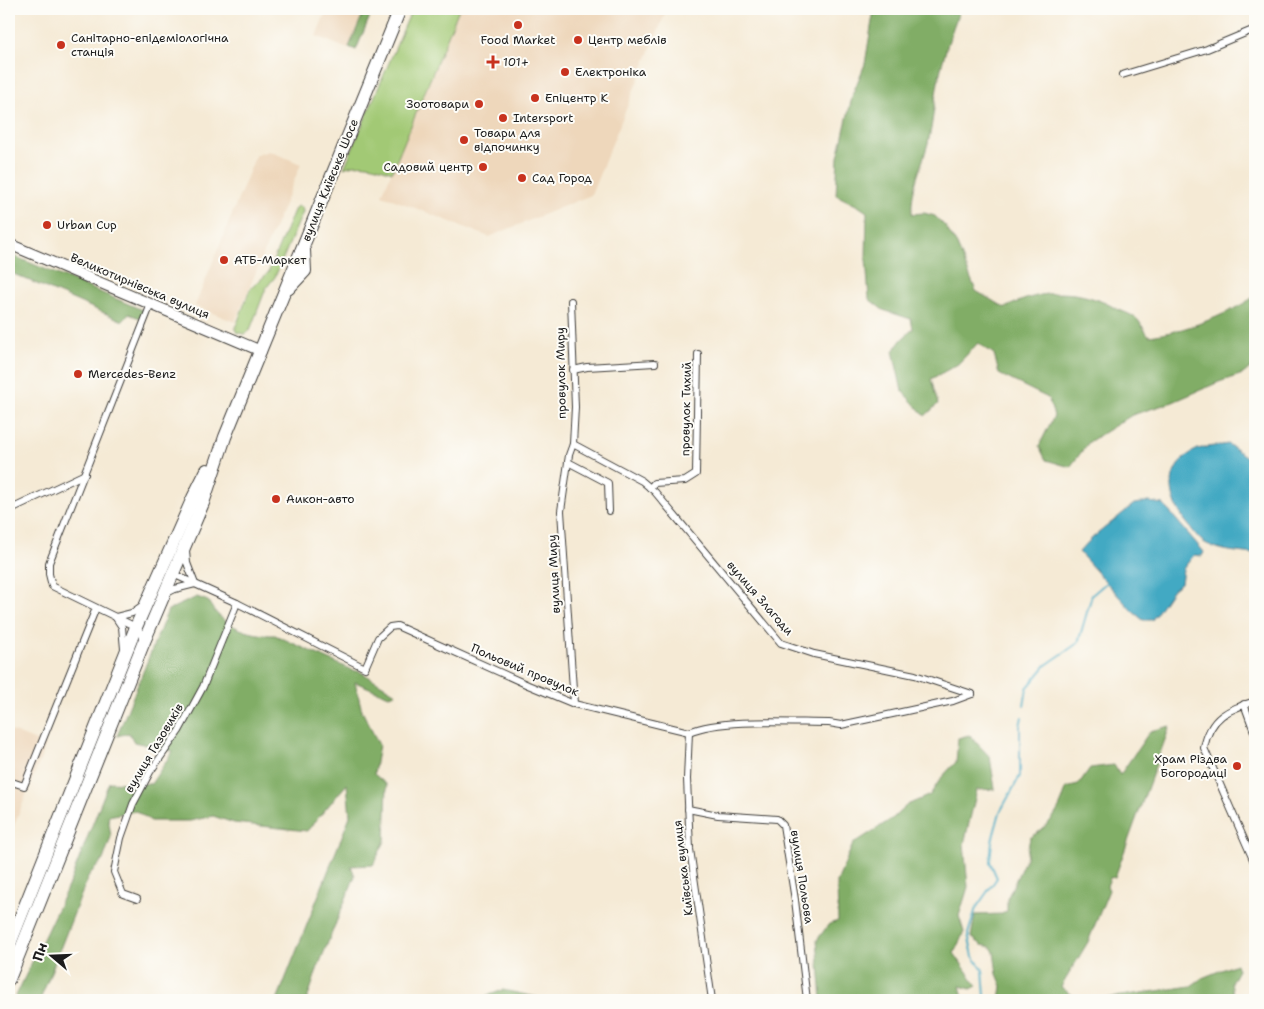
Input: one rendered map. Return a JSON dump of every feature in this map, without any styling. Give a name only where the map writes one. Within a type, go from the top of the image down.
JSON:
[{"type":"highway","name":"вулиця Київське Шосе","points":[[260,351],[282,299],[289,288],[305,271],[304,252],[307,237],[400,9]]},
{"type":"highway","points":[[9,979],[143,644],[173,574],[193,498],[225,437],[260,351]]},
{"type":"highway","points":[[9,946],[146,602],[180,543]]},
{"type":"main road","name":"Великотирнівська вулиця","points":[[9,244],[260,351]]},
{"type":"street","points":[[1122,75],[1207,49],[1255,29]]},
{"type":"street","name":"провулок Миру","points":[[571,301],[575,407],[573,444]]},
{"type":"street","points":[[143,644],[141,633],[136,627],[52,586],[49,563],[151,304]]},
{"type":"street","name":"провулок Тихий","points":[[650,488],[654,483],[685,481],[696,474],[698,354]]},
{"type":"street","points":[[573,370],[587,366],[655,363]]},
{"type":"street","name":"вулиця Злагоди","points":[[573,444],[642,481],[650,488],[781,643],[814,654],[915,675],[972,694],[953,701],[841,725],[829,723],[754,723],[696,729],[689,732]]},
{"type":"street","name":"вулиця Миру","points":[[573,444],[568,462],[561,511],[574,704]]},
{"type":"street","points":[[568,462],[608,483],[609,511]]},
{"type":"street","points":[[9,510],[85,474]]},
{"type":"street","points":[[163,598],[175,588],[195,584],[180,543]]},
{"type":"street","points":[[154,586],[163,577],[173,574]]},
{"type":"street","name":"Польовий провулок","points":[[173,574],[237,603],[364,668],[378,638],[390,627],[397,626],[574,704],[689,732]]},
{"type":"street","points":[[115,617],[132,613],[146,602]]},
{"type":"street","name":"вулиця Газовиків","points":[[137,899],[123,894],[114,872],[121,838],[133,804],[150,772],[179,731],[203,687],[237,603]]},
{"type":"street","points":[[9,781],[24,786],[96,608]]},
{"type":"street","points":[[115,617],[122,627],[124,636],[123,658]]},
{"type":"street","points":[[136,627],[154,619]]},
{"type":"street","points":[[1255,701],[1234,708],[1217,719],[1212,724],[1204,748],[1255,864]]},
{"type":"street","points":[[1244,704],[1255,734]]},
{"type":"street","name":"Київська вулиця","points":[[689,732],[687,779],[690,849],[712,1000]]},
{"type":"street","name":"вулиця Польова","points":[[688,809],[718,815],[777,819],[783,825],[796,900],[807,1000]]},
{"type":"shaded area","points":[[327,9],[364,9],[348,49],[316,36]]},
{"type":"shaded area","points":[[459,9],[667,9],[591,195],[489,237],[382,195]]},
{"type":"shaded area","points":[[269,151],[301,164],[235,322],[195,306],[256,155]]},
{"type":"shaded area","points":[[9,730],[46,745],[9,838]]},
{"type":"green space","points":[[365,9],[373,9],[356,50],[349,47]]},
{"type":"green space","points":[[412,9],[459,9],[392,172],[374,166],[362,165],[344,168]]},
{"type":"green space","points":[[874,9],[960,9],[947,45],[940,73],[930,135],[913,196],[912,214],[924,213],[935,216],[945,226],[957,245],[976,291],[1005,308],[1019,301],[1047,294],[1075,294],[1089,297],[1134,317],[1149,336],[1176,331],[1205,322],[1232,310],[1255,296],[1255,364],[1243,374],[1173,402],[1132,415],[1089,442],[1070,467],[1046,460],[1039,446],[1054,416],[1048,398],[999,374],[994,354],[978,343],[958,364],[931,379],[938,404],[925,416],[902,391],[893,351],[913,329],[911,319],[883,310],[869,299],[866,258],[867,212],[836,195],[838,157],[853,93],[865,64]]},
{"type":"green space","points":[[297,206],[302,207],[303,212],[275,277],[266,288],[250,330],[245,334],[237,333],[235,329],[250,289],[268,273]]},
{"type":"green space","points":[[9,254],[145,311],[142,319],[129,314],[123,321],[9,272]]},
{"type":"green space","points":[[197,597],[208,601],[220,617],[236,627],[255,633],[275,635],[354,671],[359,671],[396,693],[389,696],[355,682],[362,711],[379,745],[374,774],[387,785],[385,841],[373,865],[351,866],[355,876],[318,967],[307,1000],[277,1000],[350,816],[347,784],[307,831],[234,823],[213,816],[190,821],[151,821],[136,811],[108,816],[111,837],[103,860],[89,875],[40,1000],[14,1000],[70,882],[109,782],[151,784],[173,751],[134,742],[129,733],[117,736],[168,610]]},
{"type":"green space","points":[[1170,726],[1115,877],[1110,878],[1107,886],[1109,890],[1088,942],[1061,987],[1078,1000],[1000,1000],[1002,986],[997,974],[994,952],[991,947],[982,945],[971,937],[975,915],[1002,914],[1007,911],[1007,899],[1026,858],[1030,838],[1049,823],[1061,804],[1066,788],[1078,785],[1090,768],[1114,765],[1120,775],[1150,731]]},
{"type":"green space","points":[[969,735],[990,757],[995,789],[977,790],[964,844],[968,887],[959,916],[964,932],[954,953],[977,986],[971,989],[960,986],[964,1000],[822,1000],[817,940],[829,924],[838,921],[837,882],[853,844],[893,818],[907,805],[930,795],[941,778],[956,762],[958,738]]},
{"type":"green space","points":[[1236,964],[1238,970],[1231,983],[1234,999],[1231,1000],[1093,1000],[1191,986],[1202,978]]},
{"type":"green space","points":[[503,990],[550,1000],[476,1000]]},
{"type":"water","points":[[1228,444],[1255,463],[1255,554],[1225,550],[1204,542],[1179,512],[1172,491],[1174,472],[1187,455],[1205,447]]},
{"type":"water","points":[[1149,502],[1163,504],[1204,552],[1202,556],[1194,555],[1183,569],[1181,583],[1173,589],[1152,620],[1143,620],[1132,611],[1079,552],[1091,539],[1134,504]]},
{"type":"waterway","points":[[1024,706],[1027,688],[1046,665],[1078,643],[1092,595],[1107,582]]},
{"type":"waterway","points":[[984,1000],[983,970],[973,956],[968,934],[976,908],[997,878],[990,862],[992,841],[1000,812],[1020,776],[1020,726],[1022,717]]},
{"type":"place","name":"Food Market","points":[[518,25]]},
{"type":"place","name":"Центр меблів","points":[[578,40]]},
{"type":"place","name":"Санітарно-епідеміологічна станція","points":[[61,45]]},
{"type":"place","name":"101+","points":[[493,62]]},
{"type":"place","name":"Електроніка","points":[[565,72]]},
{"type":"place","name":"Епіцентр К","points":[[535,98]]},
{"type":"place","name":"Зоотовари","points":[[479,104]]},
{"type":"place","name":"Intersport","points":[[503,118]]},
{"type":"place","name":"Товари для відпочинку","points":[[464,140]]},
{"type":"place","name":"Садовий центр","points":[[483,167]]},
{"type":"place","name":"Сад Город","points":[[522,178]]},
{"type":"place","name":"Urban Cup","points":[[47,225]]},
{"type":"place","name":"АТБ-Маркет","points":[[224,260]]},
{"type":"place","name":"Mercedes-Benz","points":[[78,374]]},
{"type":"place","name":"Аикон-авто","points":[[276,499]]},
{"type":"place","name":"Храм Різдва Богородиці","points":[[1237,766]]}]
